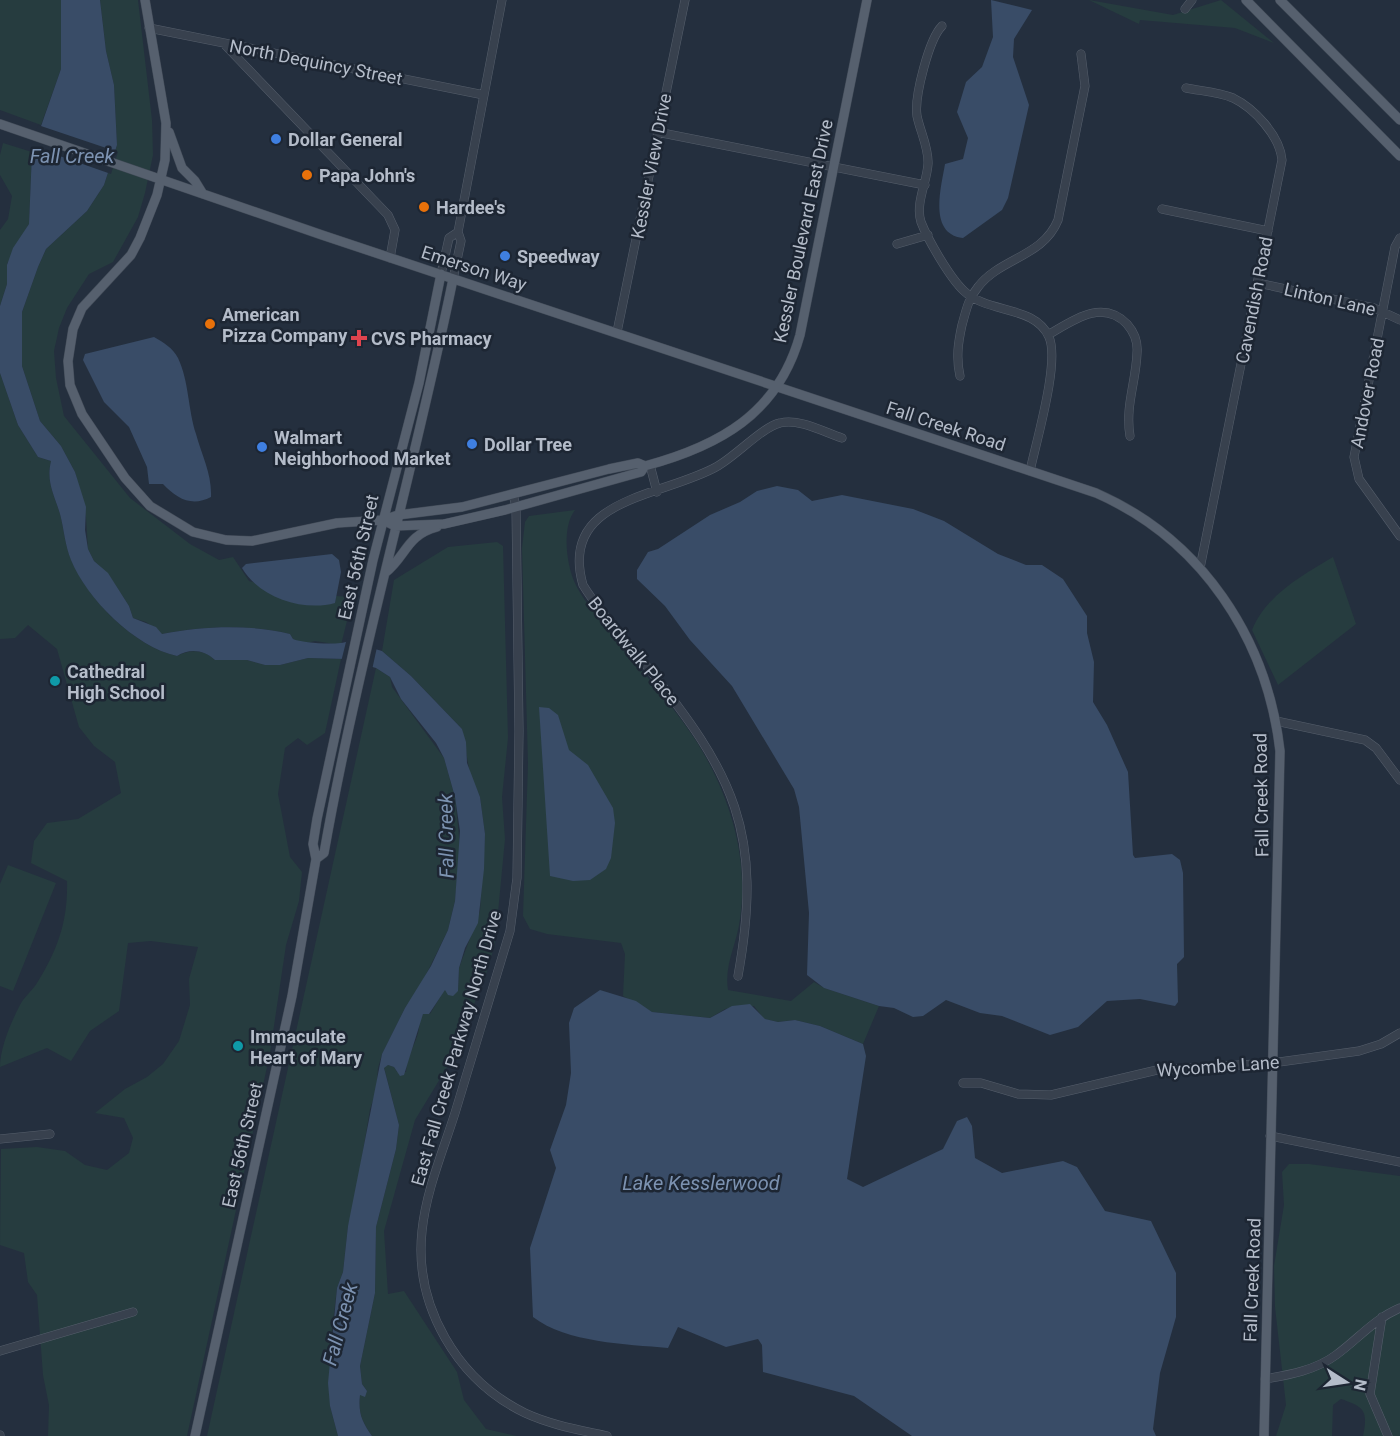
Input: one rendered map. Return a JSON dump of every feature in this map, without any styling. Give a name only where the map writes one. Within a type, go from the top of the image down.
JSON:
[{"type":"main road","points":[[145,0],[166,124],[182,168],[195,181],[202,194]]},
{"type":"main road","name":"Kessler Boulevard East Drive","points":[[383,520],[395,526],[444,524],[516,507],[641,472],[648,465],[696,450],[725,434],[755,413],[777,386],[792,359],[800,335],[867,0]]},
{"type":"main road","points":[[1246,0],[1400,156]]},
{"type":"main road","points":[[1280,0],[1400,120]]},
{"type":"main road","name":"Emerson Way","points":[[0,124],[129,170],[777,386]]},
{"type":"main road","points":[[166,124],[166,144],[160,180],[136,247],[91,296],[73,328],[68,362],[70,385],[78,407],[90,428],[144,500],[162,515],[193,532],[226,540],[252,542],[337,524],[383,520]]},
{"type":"main road","name":"East 56th Street","points":[[195,1436],[292,996],[316,860],[313,844],[336,730],[383,520],[422,370],[441,274]]},
{"type":"main road","name":"East 56th Street","points":[[316,860],[324,853],[395,526],[434,373],[453,279]]},
{"type":"main road","name":"Fall Creek Road","points":[[777,386],[1096,493],[1126,508],[1172,541],[1200,568],[1226,600],[1251,642],[1266,681],[1276,721],[1281,770],[1264,1436]]},
{"type":"main road","name":"Kessler Boulevard East Drive","points":[[383,520],[398,515],[462,507],[638,463],[648,465]]},
{"type":"main road","points":[[385,573],[393,567],[402,550],[414,539],[444,524]]},
{"type":"street","name":"East 56th Street","points":[[453,279],[461,241],[458,232],[502,0]]},
{"type":"street","name":"Kessler View Drive","points":[[617,332],[685,0]]},
{"type":"street","points":[[1185,9],[1192,0]]},
{"type":"street","points":[[942,26],[928,48],[917,107],[928,158],[920,214],[928,235],[954,278],[971,297],[989,306],[1028,317],[1048,334],[1053,362],[1030,471]]},
{"type":"street","name":"North Dequincy Street","points":[[149,28],[484,95]]},
{"type":"street","points":[[224,44],[388,215],[395,230],[390,258]]},
{"type":"street","points":[[960,376],[957,353],[971,297],[987,278],[1041,244],[1055,226],[1084,86],[1081,54]]},
{"type":"street","name":"Cavendish Road","points":[[1186,88],[1224,95],[1238,101],[1277,141],[1282,163],[1200,568]]},
{"type":"street","points":[[657,132],[924,184]]},
{"type":"street","points":[[1162,209],[1268,231]]},
{"type":"street","name":"East 56th Street","points":[[441,274],[449,238],[458,232]]},
{"type":"street","points":[[897,244],[928,235]]},
{"type":"street","name":"Andover Road","points":[[1400,238],[1395,247],[1354,457],[1359,479],[1400,537]]},
{"type":"street","name":"Linton Lane","points":[[1258,283],[1383,311],[1400,320]]},
{"type":"street","points":[[1048,334],[1092,312],[1114,315],[1130,327],[1136,339],[1138,351],[1128,403],[1130,436]]},
{"type":"street","name":"Boardwalk Place","points":[[738,976],[747,919],[748,882],[742,837],[725,778],[698,732],[586,591],[580,575],[581,546],[595,521],[613,507],[715,468],[779,423],[796,423],[842,438]]},
{"type":"street","points":[[648,465],[657,492]]},
{"type":"street","name":"East Fall Creek Parkway North Drive","points":[[513,494],[516,507],[519,731],[516,898],[510,931],[427,1207],[422,1231],[422,1260],[426,1289],[436,1322],[453,1352],[479,1382],[498,1397],[528,1414],[608,1436]]},
{"type":"street","points":[[1276,721],[1365,740],[1376,748],[1400,780]]},
{"type":"street","name":"Wycombe Lane","points":[[963,1083],[981,1083],[1018,1094],[1048,1095],[1157,1070],[1272,1063],[1362,1050],[1381,1044],[1400,1033]]},
{"type":"street","points":[[0,1139],[50,1134]]},
{"type":"street","points":[[1270,1136],[1400,1162]]},
{"type":"street","points":[[1265,1379],[1307,1369],[1329,1360],[1382,1317],[1400,1308]]},
{"type":"street","points":[[0,1351],[133,1312]]},
{"type":"street","points":[[1382,1317],[1370,1394],[1388,1436]]},
{"type":"green space","points":[[0,0],[61,0],[61,69],[41,125],[0,110]]},
{"type":"green space","points":[[100,0],[138,0],[152,120],[153,155],[138,217],[113,262],[89,274],[67,308],[59,328],[54,351],[56,378],[64,416],[130,498],[190,544],[219,560],[233,557],[249,581],[335,603],[336,596],[353,597],[341,645],[315,641],[303,644],[293,639],[290,634],[242,627],[193,629],[162,634],[146,622],[133,618],[129,606],[108,574],[94,561],[88,549],[86,517],[75,472],[61,446],[40,421],[22,366],[22,312],[46,249],[87,211],[104,185],[117,145],[114,85],[106,51]]},
{"type":"green space","points":[[1089,0],[1173,15],[1221,0],[1274,43],[1235,28],[1140,20],[1139,24]]},
{"type":"green space","points":[[3,143],[32,152],[29,224],[7,264],[7,284],[0,306],[0,230],[8,219],[12,196],[0,175],[0,155]]},
{"type":"green space","points":[[0,373],[18,425],[38,457],[51,461],[49,475],[51,488],[60,514],[69,554],[78,574],[100,605],[129,632],[161,651],[177,656],[197,651],[215,660],[247,660],[265,665],[280,665],[308,658],[341,659],[325,733],[307,745],[298,738],[285,748],[278,794],[290,857],[302,872],[299,901],[286,945],[270,1053],[187,1436],[48,1436],[49,1405],[43,1375],[37,1295],[28,1282],[24,1253],[0,1245],[1,1149],[37,1147],[65,1151],[85,1165],[107,1170],[129,1153],[133,1138],[124,1118],[95,1113],[125,1089],[147,1077],[163,1064],[179,1041],[190,1005],[189,979],[198,947],[151,941],[128,943],[119,1011],[90,1031],[71,1061],[47,1048],[0,1067],[10,1027],[22,1002],[37,983],[51,958],[66,909],[67,881],[31,863],[34,841],[47,823],[78,819],[121,793],[115,762],[94,746],[79,727],[57,649],[28,625],[15,638],[0,639]]},
{"type":"green space","points":[[575,510],[568,525],[567,544],[571,573],[577,587],[589,606],[689,730],[709,764],[728,806],[739,851],[742,896],[740,919],[729,963],[728,990],[791,1001],[814,982],[824,988],[879,1006],[863,1044],[820,1026],[795,1020],[778,1022],[764,1019],[754,1006],[725,1009],[710,1018],[652,1012],[623,996],[625,954],[621,943],[547,934],[530,929],[523,916],[528,764],[522,548],[525,522],[529,516]]},
{"type":"green space","points":[[497,542],[503,546],[508,738],[502,797],[505,839],[495,944],[485,978],[449,1064],[415,1120],[384,1231],[388,1294],[404,1291],[457,1372],[464,1400],[486,1429],[517,1436],[372,1436],[360,1412],[360,1395],[367,1391],[362,1384],[360,1366],[375,1293],[376,1227],[396,1149],[399,1125],[384,1067],[388,1065],[394,1067],[397,1072],[406,1072],[408,1059],[418,1033],[419,1020],[423,1014],[430,1014],[445,989],[458,991],[459,968],[480,911],[485,834],[480,797],[470,774],[462,729],[411,676],[382,651],[394,580],[448,547]]},
{"type":"green space","points":[[1333,557],[1356,624],[1278,685],[1252,630],[1266,606],[1276,596]]},
{"type":"green space","points":[[376,668],[390,677],[392,687],[444,758],[455,797],[460,847],[455,901],[448,930],[421,985],[405,1008],[382,1054],[378,1068],[376,1092],[370,1109],[354,1206],[348,1226],[343,1272],[337,1288],[331,1338],[330,1406],[338,1436],[207,1436]]},
{"type":"green space","points":[[8,865],[56,883],[13,991],[0,986],[0,884]]},
{"type":"green space","points":[[1289,1164],[1309,1164],[1400,1176],[1400,1436],[1363,1436],[1365,1415],[1363,1411],[1341,1399],[1333,1405],[1332,1436],[1276,1436],[1286,1405],[1275,1307],[1274,1266],[1284,1205],[1282,1172]]},
{"type":"water","name":"Fall Creek","points":[[61,0],[100,0],[106,51],[114,85],[117,145],[104,185],[87,211],[46,249],[38,267],[22,312],[22,366],[40,421],[61,446],[75,472],[86,507],[85,530],[88,549],[94,561],[108,573],[129,606],[133,618],[156,627],[162,634],[193,629],[243,627],[290,634],[293,639],[304,642],[329,644],[348,641],[382,651],[411,676],[462,729],[466,742],[467,763],[480,797],[485,834],[478,923],[465,948],[459,968],[458,991],[453,996],[448,995],[445,990],[429,1014],[423,1014],[404,1075],[400,1076],[394,1067],[388,1065],[384,1068],[399,1125],[396,1149],[376,1227],[375,1293],[360,1366],[362,1384],[367,1391],[365,1397],[360,1395],[360,1412],[372,1436],[338,1436],[330,1406],[328,1383],[337,1288],[343,1272],[348,1226],[382,1054],[405,1008],[431,966],[448,930],[455,901],[460,831],[455,797],[444,758],[436,743],[401,699],[390,677],[376,668],[345,659],[308,658],[280,665],[265,665],[247,660],[215,660],[197,651],[177,656],[145,643],[129,632],[100,605],[78,575],[67,549],[60,514],[50,482],[51,461],[38,457],[18,425],[0,373],[0,306],[7,284],[7,265],[13,248],[29,224],[32,152],[61,69]]},
{"type":"water","points":[[991,0],[1032,10],[1014,39],[1013,57],[1029,105],[1008,198],[1002,210],[963,238],[952,235],[945,228],[939,208],[940,197],[945,164],[963,159],[968,138],[957,112],[966,82],[982,67],[993,37]]},
{"type":"water","points":[[154,337],[173,351],[182,367],[193,425],[210,481],[211,497],[204,500],[185,500],[163,484],[149,484],[147,467],[129,427],[104,402],[83,360],[85,354]]},
{"type":"water","points":[[777,486],[798,490],[812,501],[842,495],[913,509],[944,521],[998,554],[1026,565],[1042,565],[1063,579],[1087,616],[1087,633],[1094,662],[1093,702],[1107,725],[1128,772],[1133,855],[1135,858],[1172,854],[1180,860],[1183,873],[1184,957],[1177,964],[1178,1002],[1175,1006],[1140,999],[1107,1001],[1078,1027],[1050,1035],[1002,1016],[980,1013],[946,1000],[923,1016],[913,1017],[894,1008],[879,1006],[824,988],[807,975],[809,913],[799,807],[794,789],[732,686],[690,640],[665,606],[637,579],[637,570],[648,552],[658,549],[710,515],[740,502],[757,491]]},
{"type":"water","points":[[332,554],[339,560],[341,572],[335,603],[323,605],[296,604],[283,600],[259,587],[242,568],[246,564]]},
{"type":"water","points":[[539,707],[549,708],[558,715],[569,750],[588,765],[613,808],[615,823],[611,858],[606,869],[590,880],[573,881],[550,876]]},
{"type":"water","name":"Lake Kesslerwood","points":[[600,990],[636,1001],[652,1012],[710,1018],[732,1006],[750,1004],[765,1019],[778,1022],[795,1020],[820,1026],[863,1044],[866,1056],[847,1179],[863,1187],[943,1149],[957,1121],[967,1117],[972,1126],[975,1158],[1002,1173],[1063,1161],[1077,1167],[1105,1211],[1151,1221],[1176,1273],[1176,1317],[1160,1373],[1153,1429],[1156,1436],[912,1436],[854,1396],[763,1372],[762,1345],[758,1339],[726,1347],[678,1327],[668,1348],[634,1345],[580,1337],[547,1326],[533,1317],[530,1248],[556,1168],[550,1150],[566,1105],[571,1073],[569,1023],[574,1008]]},
{"type":"pier","points":[[38,125],[118,152],[111,174],[31,146]]},
{"type":"pier","points":[[347,638],[377,647],[372,670],[341,662]]},
{"type":"place","name":"Dollar General","points":[[276,139]]},
{"type":"place","name":"Papa John's","points":[[307,175]]},
{"type":"place","name":"Hardee's","points":[[424,207]]},
{"type":"place","name":"Speedway","points":[[505,256]]},
{"type":"place","name":"American Pizza Company","points":[[210,324]]},
{"type":"place","name":"CVS Pharmacy","points":[[359,338]]},
{"type":"place","name":"Dollar Tree","points":[[472,444]]},
{"type":"place","name":"Walmart Neighborhood Market","points":[[262,447]]},
{"type":"place","name":"Cathedral High School","points":[[55,681]]},
{"type":"place","name":"Immaculate Heart of Mary","points":[[238,1046]]}]
